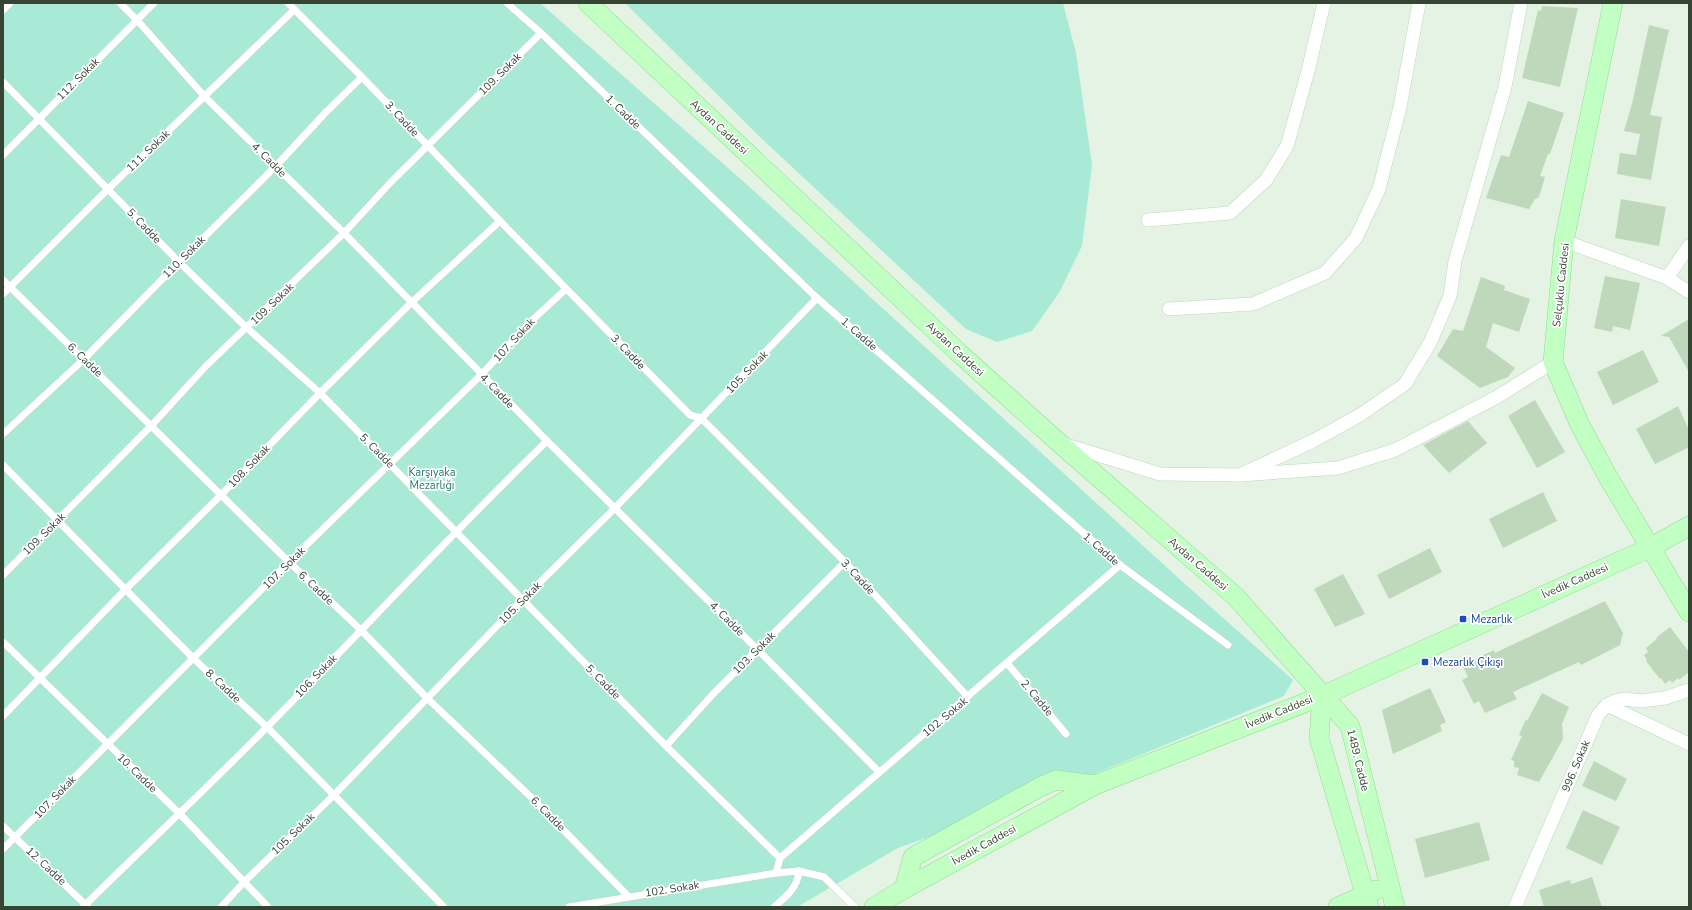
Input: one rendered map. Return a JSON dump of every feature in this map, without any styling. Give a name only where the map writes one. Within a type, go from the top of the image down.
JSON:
[{"type":"street","name":"Aydan Caddesi","points":[[588,3],[948,343],[1057,442],[1236,597],[1322,696]]},
{"type":"street","points":[[1148,220],[1230,213],[1266,180],[1287,146],[1308,71],[1324,3]]},
{"type":"street","points":[[1169,309],[1253,304],[1325,273],[1356,238],[1379,189],[1400,107],[1419,3]]},
{"type":"street","points":[[1240,475],[1313,441],[1366,411],[1405,384],[1430,343],[1450,296],[1455,261],[1505,87],[1521,3]]},
{"type":"street","name":"Selçuklu Caddesi","points":[[1614,3],[1564,241],[1553,362],[1579,423],[1608,477],[1689,612]]},
{"type":"street","points":[[1564,241],[1667,278],[1689,292]]},
{"type":"street","points":[[1667,278],[1689,246]]},
{"type":"street","points":[[1057,442],[1160,474],[1240,475],[1338,468],[1395,450],[1497,397],[1553,362]]},
{"type":"street","name":"İvedik Caddesi","points":[[874,907],[904,889],[1096,785],[1322,696],[1650,547],[1689,526]]},
{"type":"street","points":[[1607,704],[1624,699],[1642,701],[1665,698],[1689,690]]},
{"type":"street","points":[[1322,696],[1319,738],[1367,900]]},
{"type":"street","name":"1489. Cadde","points":[[1322,696],[1350,726],[1395,907]]},
{"type":"street","points":[[1607,704],[1689,744]]},
{"type":"street","name":"996. Sokak","points":[[1515,907],[1598,715],[1607,704]]},
{"type":"street","points":[[904,889],[913,857],[1040,787],[1056,780],[1096,785]]},
{"type":"street","points":[[1338,907],[1367,900],[1389,885]]},
{"type":"lane","points":[[3,10],[10,3]]},
{"type":"lane","name":"4. Cadde","points":[[120,3],[137,20],[205,97],[275,168],[344,233],[546,442],[615,508],[879,772]]},
{"type":"lane","name":"112. Sokak","points":[[3,155],[154,3]]},
{"type":"lane","name":"3. Cadde","points":[[288,3],[362,77],[500,222],[690,415],[701,418],[845,562],[968,697]]},
{"type":"lane","name":"1. Cadde","points":[[507,3],[817,298],[1120,565],[1228,645]]},
{"type":"lane","name":"111. Sokak","points":[[3,294],[108,189],[294,10]]},
{"type":"lane","name":"109. Sokak","points":[[3,575],[152,425],[206,366],[344,233],[390,183],[540,33]]},
{"type":"lane","name":"110. Sokak","points":[[3,434],[84,359],[179,262],[275,168],[326,112],[362,77]]},
{"type":"lane","name":"5. Cadde","points":[[3,82],[179,262],[247,328],[320,393],[666,746],[780,858]]},
{"type":"lane","name":"108. Sokak","points":[[3,716],[320,393],[412,302],[500,222]]},
{"type":"lane","name":"6. Cadde","points":[[3,280],[152,425],[289,562],[361,630],[427,698],[534,800],[628,896]]},
{"type":"lane","name":"107. Sokak","points":[[3,849],[289,562],[481,375],[528,324],[566,289]]},
{"type":"lane","name":"105. Sokak","points":[[221,907],[244,882],[334,795],[522,600],[615,508],[817,298]]},
{"type":"lane","name":"106. Sokak","points":[[86,906],[267,727],[456,531],[546,442]]},
{"type":"lane","name":"8. Cadde","points":[[3,465],[125,590],[194,659],[267,727],[444,907]]},
{"type":"lane","name":"103. Sokak","points":[[666,746],[714,693],[845,562]]},
{"type":"lane","name":"102. Sokak","points":[[780,858],[1120,565]]},
{"type":"lane","name":"10. Cadde","points":[[3,642],[180,814],[268,907]]},
{"type":"lane","name":"2. Cadde","points":[[1007,663],[1066,734]]},
{"type":"lane","name":"12. Cadde","points":[[3,826],[86,906]]},
{"type":"lane","points":[[776,873],[780,858]]},
{"type":"lane","points":[[774,907],[787,896],[798,879],[799,871]]},
{"type":"lane","name":"102. Sokak","points":[[569,907],[628,896],[776,873],[799,871],[824,877],[855,907]]},
{"type":"green space","name":"Karşıyaka Mezarlığı","points":[[3,3],[540,3],[753,190],[1185,584],[1293,680],[1284,696],[1024,803],[898,848],[797,907],[3,907]]},
{"type":"green space","points":[[625,3],[1063,3],[1076,53],[1092,165],[1082,246],[1059,293],[1032,331],[997,342],[966,329],[762,139]]},
{"type":"building","points":[[1542,6],[1578,8],[1560,87],[1522,78],[1538,10],[1541,11]]},
{"type":"building","points":[[1649,25],[1669,30],[1650,115],[1662,117],[1651,180],[1617,174],[1620,153],[1636,155],[1640,134],[1624,131],[1632,104]]},
{"type":"building","points":[[1528,101],[1564,113],[1550,154],[1548,154],[1540,176],[1545,177],[1539,197],[1535,199],[1529,209],[1486,198],[1501,155],[1509,157]]},
{"type":"building","points":[[1621,199],[1666,207],[1659,246],[1615,238]]},
{"type":"building","points":[[1605,276],[1640,283],[1630,330],[1613,326],[1612,332],[1594,328]]},
{"type":"building","points":[[1481,277],[1505,286],[1504,290],[1530,299],[1519,332],[1493,323],[1486,347],[1515,368],[1508,377],[1480,388],[1437,356],[1453,329],[1463,331]]},
{"type":"building","points":[[1689,319],[1689,372],[1669,337],[1661,336]]},
{"type":"building","points":[[1643,350],[1659,382],[1613,405],[1597,372]]},
{"type":"building","points":[[1535,400],[1565,452],[1537,468],[1508,416]]},
{"type":"building","points":[[1678,406],[1689,430],[1689,447],[1655,464],[1636,429]]},
{"type":"building","points":[[1468,421],[1487,443],[1449,473],[1423,445]]},
{"type":"building","points":[[1543,492],[1557,521],[1503,548],[1489,519]]},
{"type":"building","points":[[1430,548],[1442,572],[1389,599],[1377,575]]},
{"type":"building","points":[[1343,574],[1365,614],[1335,627],[1314,589]]},
{"type":"building","points":[[1605,601],[1623,633],[1620,645],[1581,665],[1579,662],[1513,692],[1517,699],[1485,713],[1479,701],[1474,704],[1462,680],[1468,677],[1462,665],[1494,650],[1495,653]]},
{"type":"building","points":[[1670,627],[1689,652],[1689,672],[1679,680],[1678,678],[1672,683],[1670,680],[1665,684],[1646,661],[1647,660],[1644,655],[1648,652],[1646,648]]},
{"type":"building","points":[[1430,688],[1446,722],[1440,725],[1442,731],[1393,754],[1382,710]]},
{"type":"building","points":[[1542,693],[1569,707],[1562,724],[1563,739],[1539,782],[1517,775],[1519,768],[1514,767],[1514,761],[1511,760],[1522,736],[1519,735],[1526,719],[1527,721]]},
{"type":"building","points":[[1594,761],[1627,779],[1616,801],[1582,786]]},
{"type":"building","points":[[1583,810],[1620,827],[1602,865],[1566,848]]},
{"type":"building","points":[[1479,822],[1490,860],[1425,878],[1415,839]]},
{"type":"building","points":[[1592,877],[1602,907],[1544,907],[1539,890],[1570,880],[1571,884]]},
{"type":"place","name":"Mezarlık","points":[[1463,619]]},
{"type":"place","name":"Mezarlık Çıkışı","points":[[1425,662]]}]
